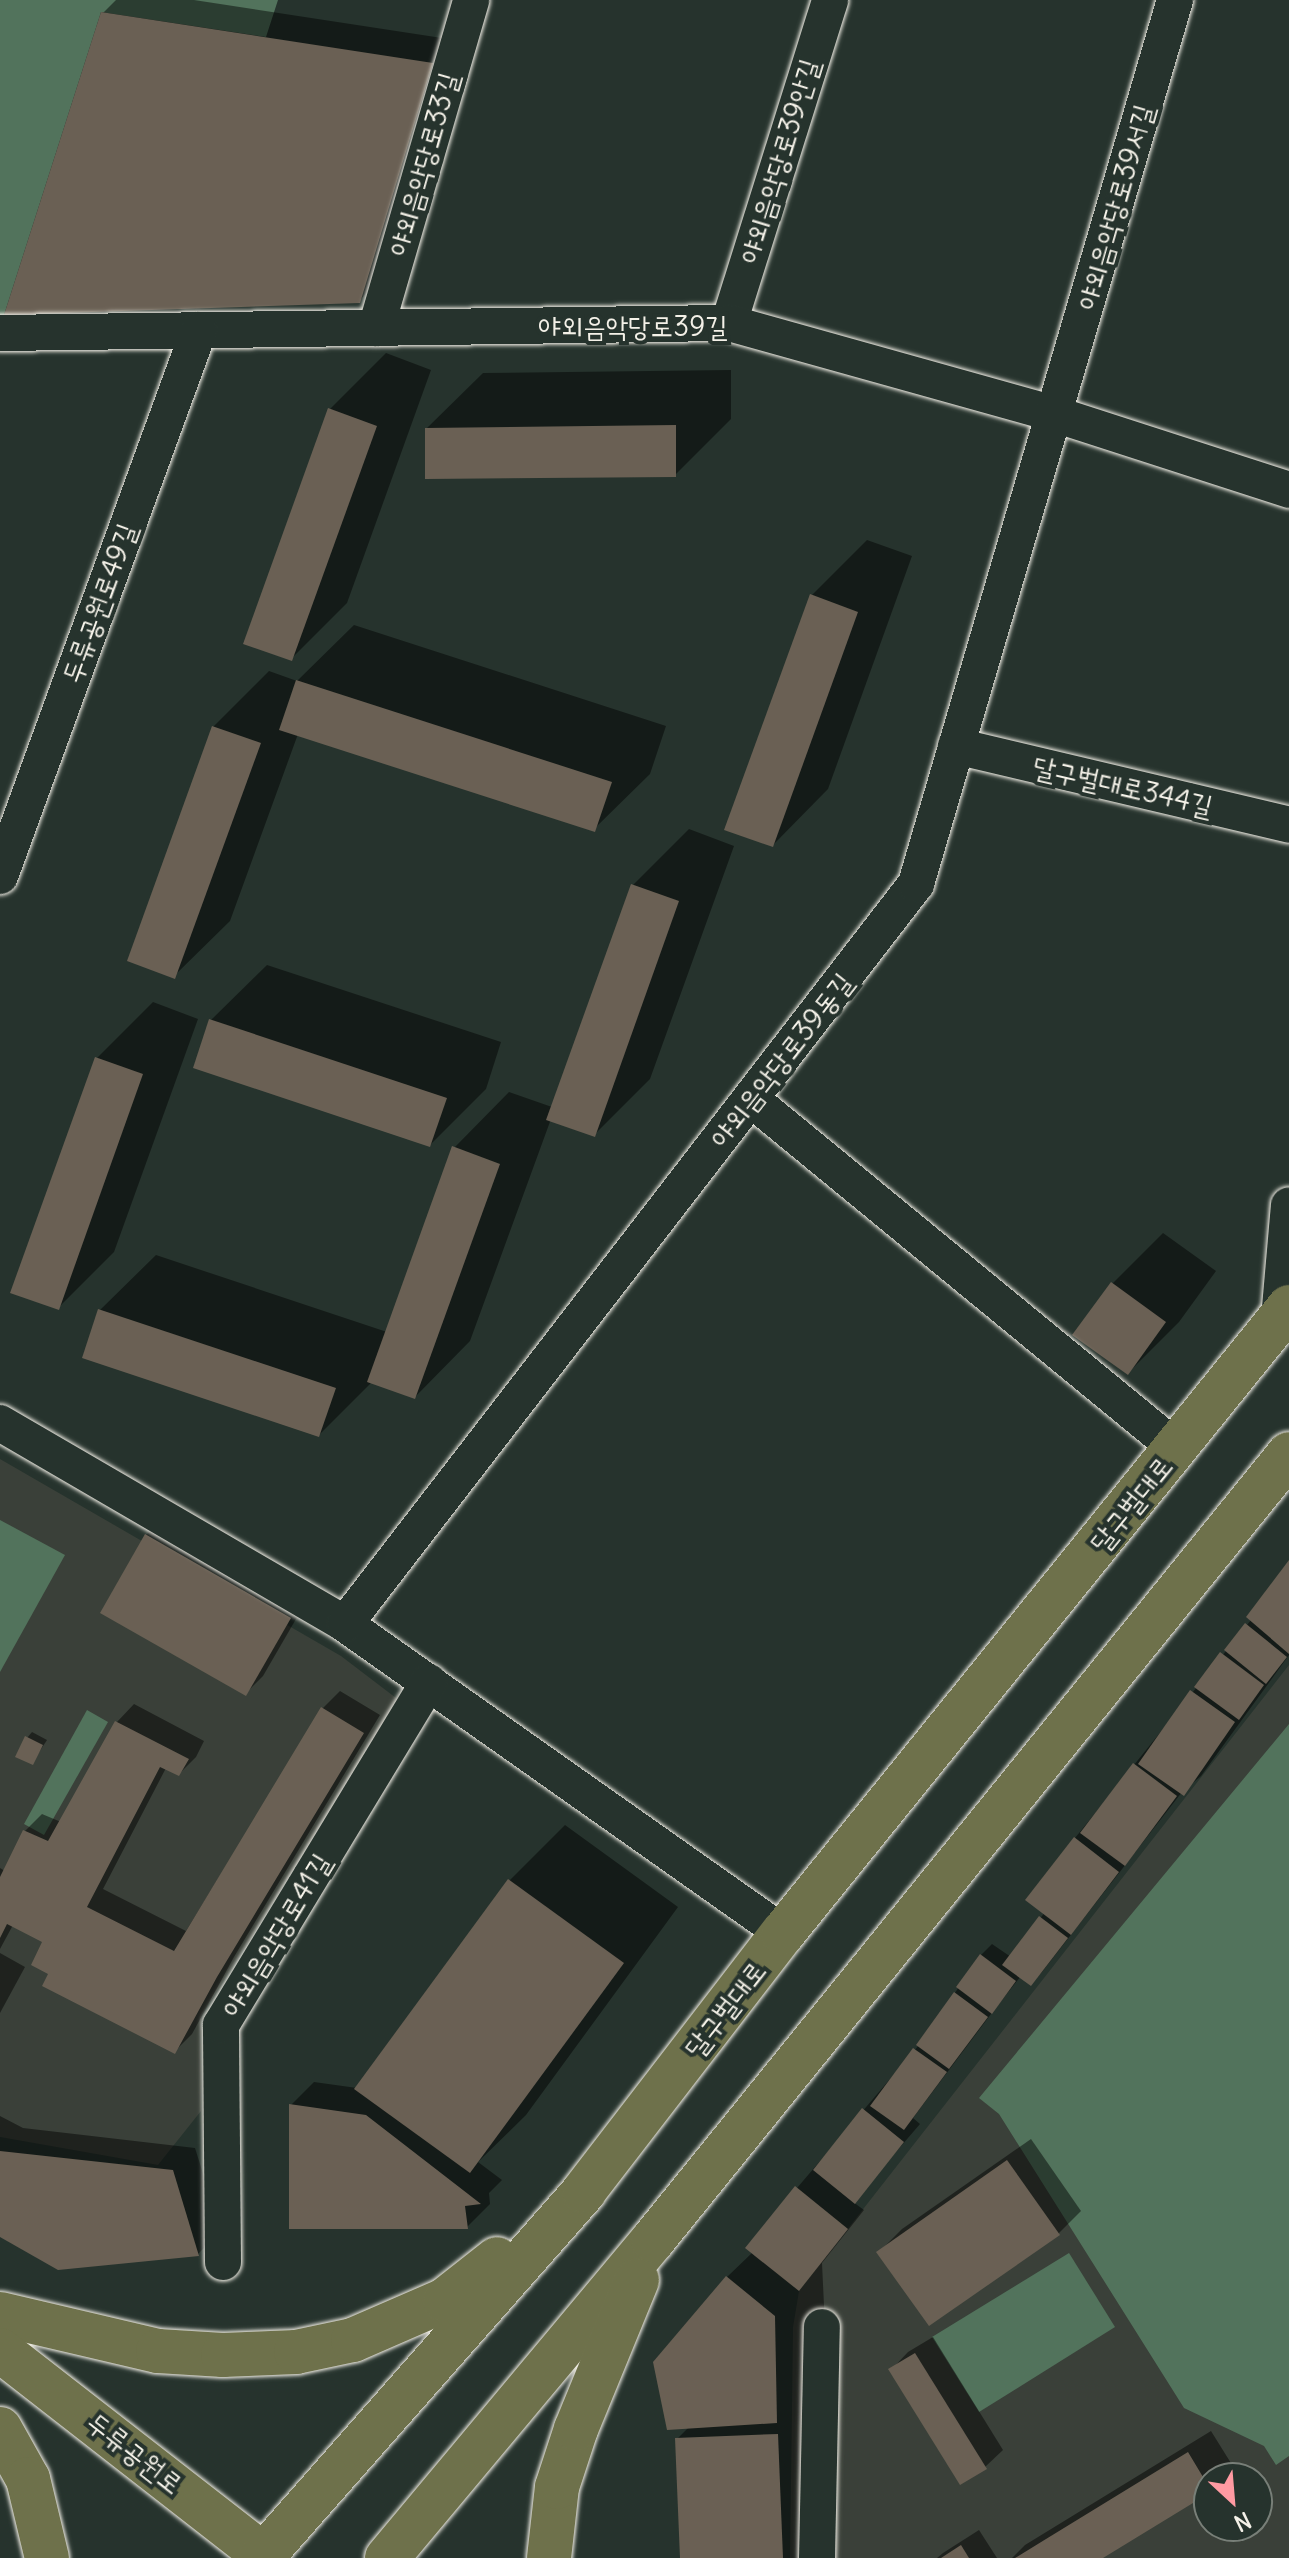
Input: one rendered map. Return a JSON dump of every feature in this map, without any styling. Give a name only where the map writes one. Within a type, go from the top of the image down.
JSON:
[{"type":"main road","name":"달구벌대로","points":[[264,2557],[584,2191],[783,1933],[1284,1313]]},
{"type":"main road","points":[[387,2558],[653,2240],[1289,1454]]},
{"type":"main road","points":[[0,2314],[158,2351],[223,2355],[296,2352],[353,2340],[445,2300],[584,2191]]},
{"type":"main road","points":[[549,2558],[557,2487],[576,2429],[653,2240]]},
{"type":"main road","name":"두류공원로","points":[[0,2350],[264,2557]]},
{"type":"main road","points":[[0,2429],[28,2479],[47,2558]]},
{"type":"street","name":"야외음악당로33길","points":[[376,328],[471,0]]},
{"type":"street","name":"야외음악당로39안길","points":[[729,323],[830,0]]},
{"type":"street","name":"야외음악당로39서길","points":[[1054,414],[1175,0]]},
{"type":"street","name":"야외음악당로39길","points":[[0,333],[729,323],[1054,414],[1289,490]]},
{"type":"street","name":"두류공원로49길","points":[[0,876],[199,330]]},
{"type":"street","name":"야외음악당로39동길","points":[[345,1624],[916,884],[1054,414]]},
{"type":"street","name":"달구벌대로344길","points":[[956,746],[1289,825]]},
{"type":"street","name":"달구벌대로","points":[[751,1099],[1176,1448]]},
{"type":"street","points":[[1284,1313],[1289,1205]]},
{"type":"street","points":[[0,1423],[345,1624],[783,1933]]},
{"type":"street","name":"야외음악당로41길","points":[[223,2262],[221,2025],[429,1682]]},
{"type":"street","points":[[817,2558],[822,2327]]},
{"type":"shaded area","points":[[0,1459],[341,1656],[400,1701],[201,2016],[201,2111],[158,2165],[0,2137]]},
{"type":"shaded area","points":[[1289,1665],[1289,2558],[790,2558],[793,2327],[799,2291]]},
{"type":"green space","points":[[0,0],[278,0],[266,37],[101,12],[4,315],[0,316]]},
{"type":"green space","points":[[0,1520],[65,1555],[0,1672]]},
{"type":"green space","points":[[87,1710],[108,1722],[44,1835],[24,1824]]},
{"type":"green space","points":[[1289,1724],[1289,2456],[1276,2465],[1264,2446],[1184,2408],[999,2114],[979,2098]]},
{"type":"green space","points":[[1069,2253],[1115,2327],[979,2412],[932,2337]]},
{"type":"building","points":[[101,12],[433,63],[360,303],[4,315]]},
{"type":"building","points":[[328,408],[377,426],[292,661],[243,644]]},
{"type":"building","points":[[676,425],[676,477],[425,479],[425,428]]},
{"type":"building","points":[[810,594],[858,612],[773,847],[724,830]]},
{"type":"building","points":[[296,680],[612,782],[595,832],[279,730]]},
{"type":"building","points":[[212,726],[261,743],[175,979],[127,961]]},
{"type":"building","points":[[631,884],[679,901],[595,1137],[546,1120]]},
{"type":"building","points":[[209,1019],[447,1098],[430,1147],[193,1068]]},
{"type":"building","points":[[95,1057],[143,1074],[59,1310],[10,1293]]},
{"type":"building","points":[[452,1146],[500,1164],[415,1399],[367,1382]]},
{"type":"building","points":[[1111,1282],[1166,1322],[1128,1375],[1072,1335]]},
{"type":"building","points":[[98,1309],[336,1388],[319,1437],[82,1358]]},
{"type":"building","points":[[145,1534],[291,1618],[246,1696],[100,1613]]},
{"type":"building","points":[[1289,1560],[1289,1654],[1246,1617]]},
{"type":"building","points":[[1245,1623],[1287,1657],[1266,1684],[1224,1650]]},
{"type":"building","points":[[1220,1652],[1264,1685],[1239,1720],[1194,1687]]},
{"type":"building","points":[[1190,1690],[1235,1722],[1184,1796],[1138,1764]]},
{"type":"building","points":[[321,1707],[364,1733],[217,1977],[175,2054],[42,1986],[48,1974],[31,1965],[42,1942],[7,1924],[0,1938],[0,1877],[23,1830],[48,1841],[115,1721],[189,1759],[179,1776],[160,1767],[87,1907],[174,1951]]},
{"type":"building","points":[[25,1736],[43,1745],[33,1765],[15,1757]]},
{"type":"building","points":[[1133,1763],[1177,1796],[1125,1866],[1080,1833]]},
{"type":"building","points":[[1074,1837],[1119,1872],[1071,1935],[1025,1900]]},
{"type":"building","points":[[508,1879],[624,1963],[470,2173],[354,2089]]},
{"type":"building","points":[[1039,1916],[1068,1938],[1031,1986],[1002,1965]]},
{"type":"building","points":[[980,1954],[1016,1981],[992,2014],[956,1987]]},
{"type":"building","points":[[954,1992],[988,2017],[949,2069],[916,2045]]},
{"type":"building","points":[[913,2048],[947,2072],[904,2130],[870,2106]]},
{"type":"building","points":[[289,2104],[366,2115],[481,2204],[465,2206],[468,2229],[289,2229]]},
{"type":"building","points":[[862,2108],[904,2142],[855,2204],[813,2170]]},
{"type":"building","points":[[0,2151],[173,2170],[199,2256],[58,2270],[0,2237]]},
{"type":"building","points":[[1007,2160],[1060,2235],[929,2326],[876,2252]]},
{"type":"building","points":[[795,2186],[848,2229],[799,2291],[745,2248]]},
{"type":"building","points":[[726,2276],[775,2316],[777,2423],[667,2430],[653,2362]]},
{"type":"building","points":[[915,2353],[987,2469],[960,2485],[888,2369]]},
{"type":"building","points":[[778,2434],[783,2558],[680,2558],[675,2438]]},
{"type":"building","points":[[1188,2452],[1194,2462],[1193,2503],[1103,2558],[1015,2558]]},
{"type":"building","points":[[961,2545],[969,2558],[941,2558]]}]
